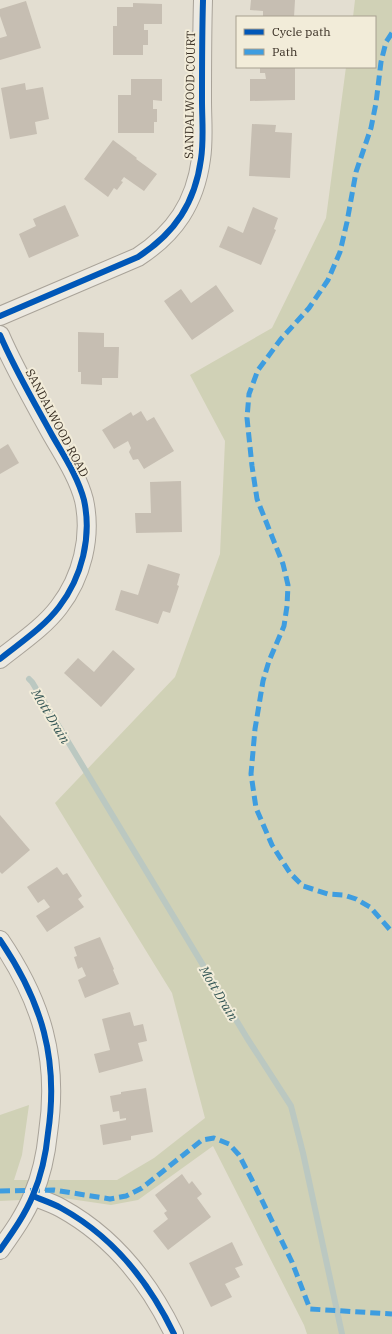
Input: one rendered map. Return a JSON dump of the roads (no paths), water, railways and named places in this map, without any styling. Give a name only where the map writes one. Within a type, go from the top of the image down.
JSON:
[{"type":"street","name":"SANDALWOOD COURT","points":[[0,316],[138,257],[151,249],[167,234],[186,208],[197,184],[202,157],[203,0]]},
{"type":"street","name":"SANDALWOOD ROAD","points":[[0,335],[12,362],[75,475],[84,500],[87,522],[83,560],[68,595],[48,620],[0,659]]},
{"type":"street","points":[[0,940],[13,959],[31,993],[44,1029],[51,1064],[51,1112],[46,1151],[33,1196],[24,1214],[0,1250]]},
{"type":"street","points":[[33,1196],[61,1208],[91,1228],[115,1248],[141,1278],[162,1310],[174,1334]]},
{"type":"waterway","name":"Mott Drain","points":[[29,679],[247,1038],[291,1106],[303,1153],[342,1334]]}]
